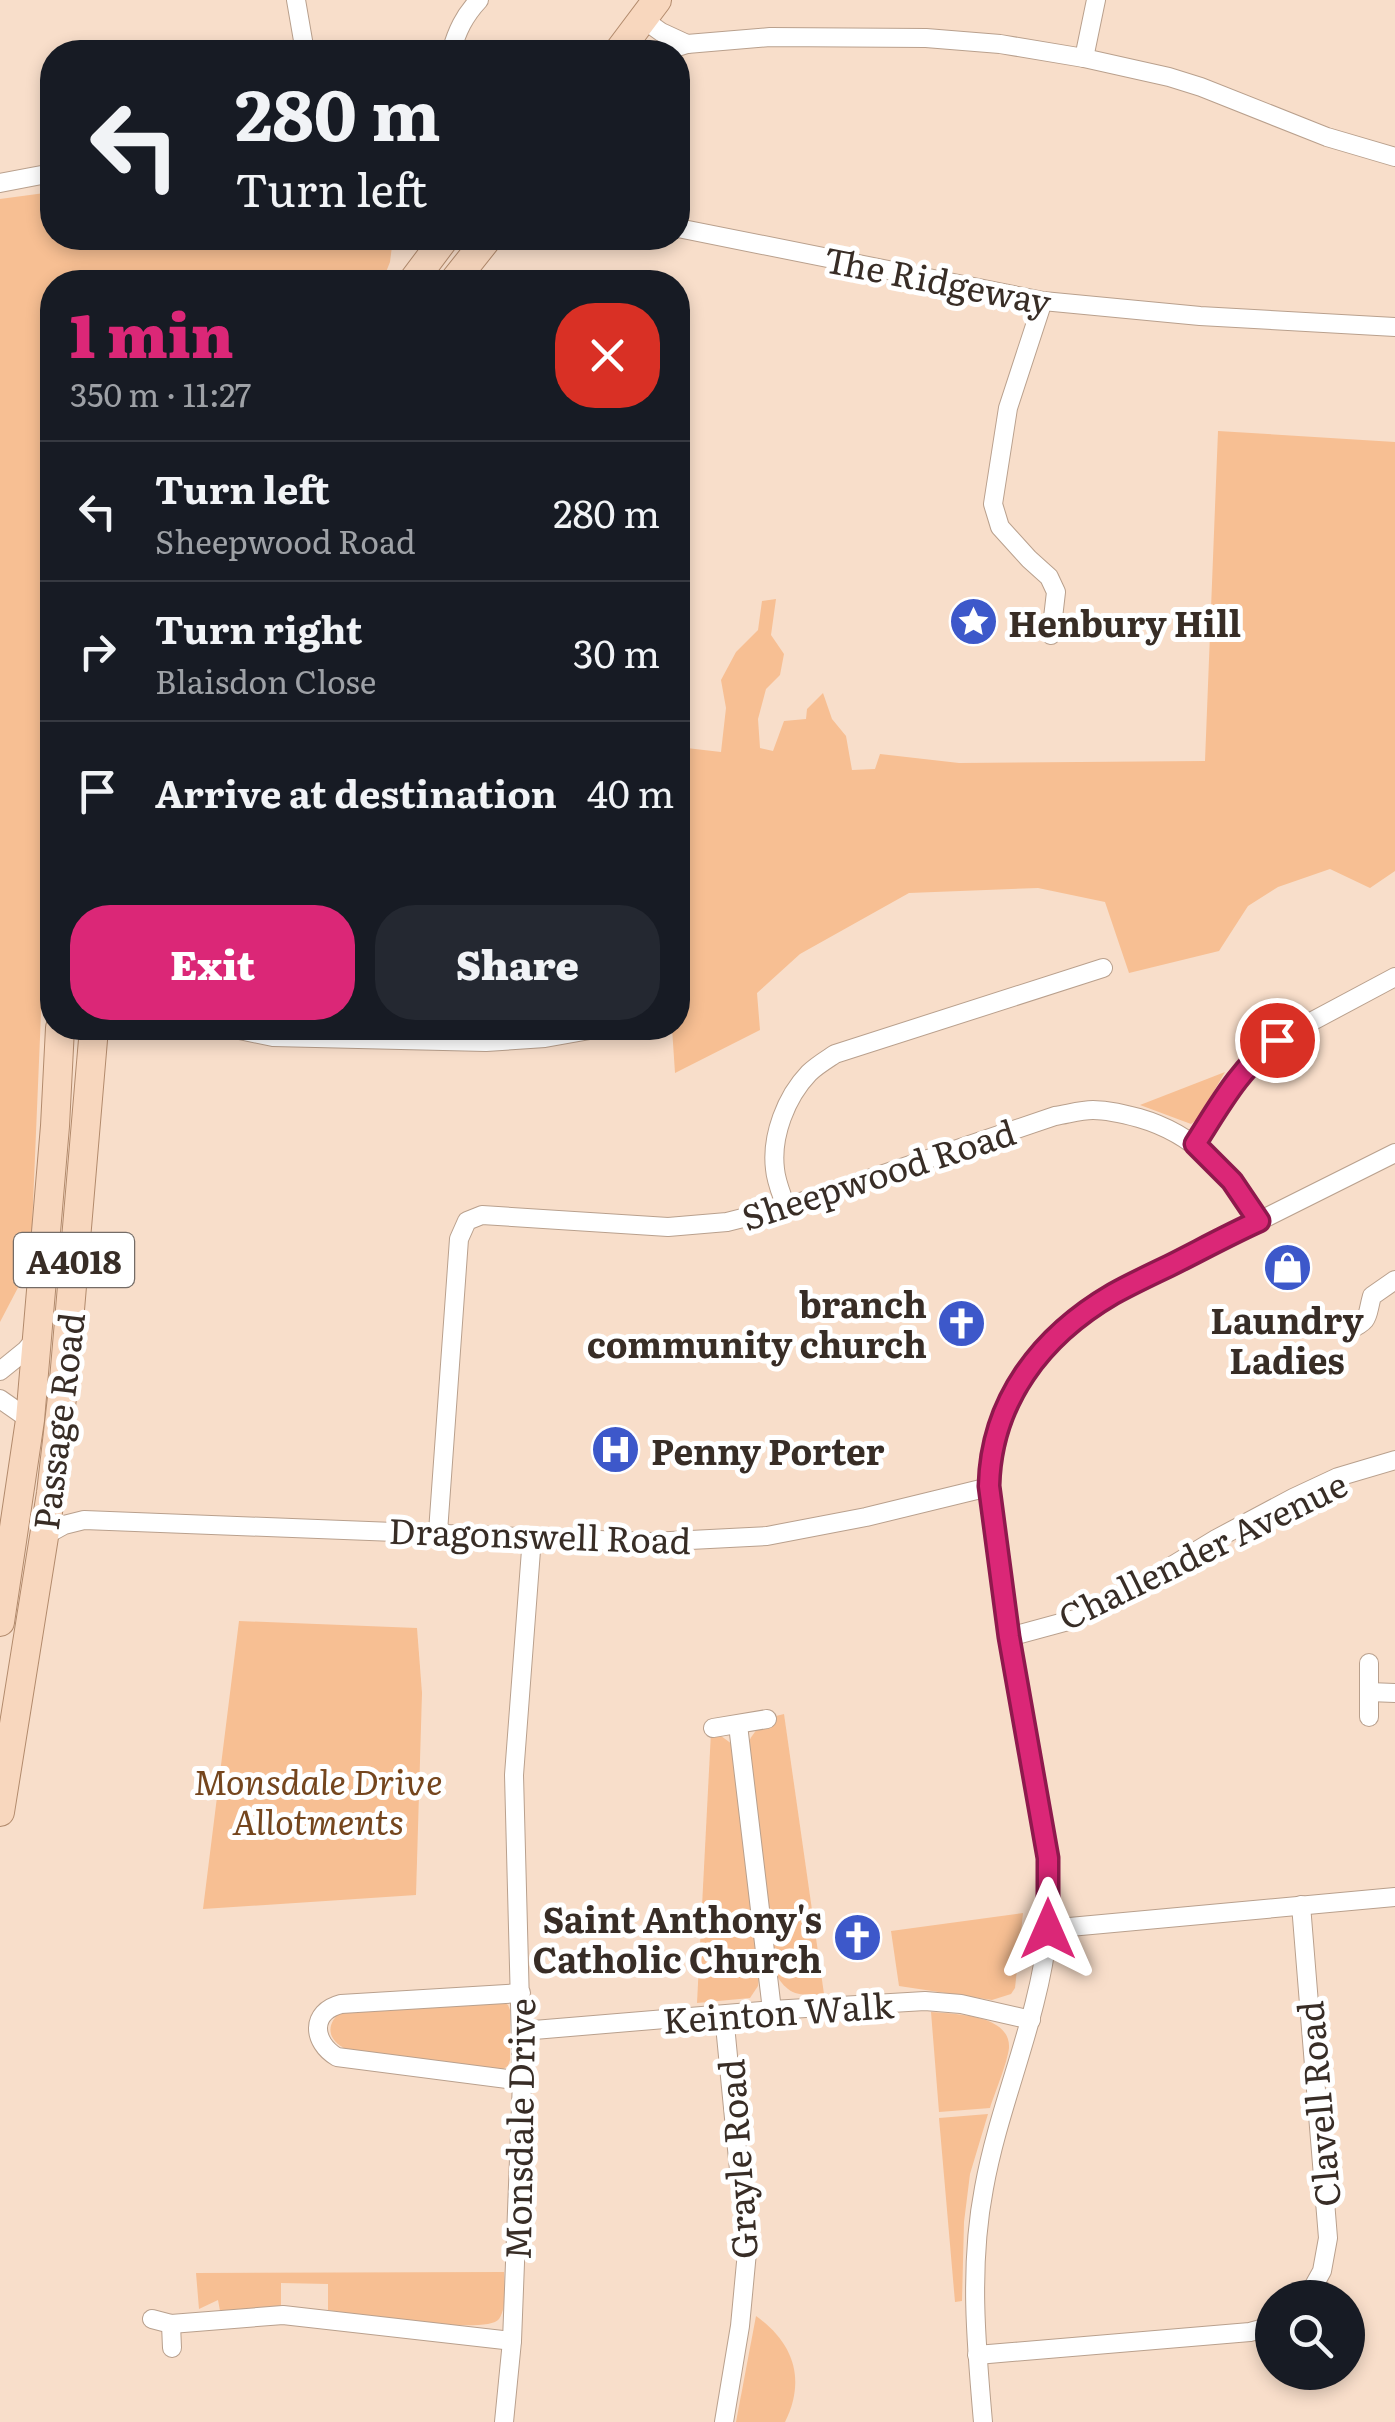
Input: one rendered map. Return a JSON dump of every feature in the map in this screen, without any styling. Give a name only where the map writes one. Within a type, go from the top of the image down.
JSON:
[{"type":"main road","points":[[627,40],[650,9]]},
{"type":"main road","points":[[461,270],[477,250]]},
{"type":"main road","name":"Passage Road","points":[[0,1622],[30,1420],[59,1040]]},
{"type":"main road","name":"Passage Road","points":[[0,1812],[51,1493],[93,1040]]},
{"type":"street","points":[[296,0],[303,40]]},
{"type":"street","points":[[454,40],[466,14],[479,0]]},
{"type":"street","points":[[1084,58],[1096,0]]},
{"type":"street","points":[[650,9],[661,32],[678,40]]},
{"type":"street","points":[[690,44],[770,37],[926,38],[1000,44],[1127,66],[1201,87],[1328,137],[1395,157]]},
{"type":"street","points":[[0,183],[40,176]]},
{"type":"street","name":"The Ridgeway","points":[[690,230],[1043,301],[1395,328]]},
{"type":"street","points":[[1043,301],[1008,408],[993,504],[1000,528],[1050,577],[1064,609],[1051,636]]},
{"type":"street","points":[[786,1208],[774,1170],[782,1119],[809,1073],[834,1054],[1103,968]]},
{"type":"street","points":[[1195,1144],[1256,1056],[1277,1040],[1395,977]]},
{"type":"street","points":[[401,1040],[516,1040]]},
{"type":"street","name":"Sheepwood Road","points":[[438,1532],[460,1239],[467,1221],[482,1215],[668,1227],[726,1222],[786,1208],[1055,1116],[1092,1110],[1148,1120],[1195,1144],[1232,1181],[1259,1221]]},
{"type":"street","points":[[984,2422],[974,2274],[983,2190],[1031,2020],[1048,1929],[1048,1858],[1009,1637],[989,1486],[1004,1415],[1019,1380],[1045,1346],[1113,1294],[1395,1153]]},
{"type":"street","points":[[1349,1330],[1364,1323],[1372,1296],[1395,1280]]},
{"type":"street","points":[[0,1371],[38,1336]]},
{"type":"street","points":[[0,1399],[30,1420]]},
{"type":"street","name":"Challender Avenue","points":[[1009,1637],[1079,1618],[1294,1498],[1338,1478],[1395,1460]]},
{"type":"street","name":"Dragonswell Road","points":[[44,1536],[84,1520],[651,1542],[767,1536],[866,1517],[989,1486]]},
{"type":"street","points":[[51,1493],[84,1520]]},
{"type":"street","name":"Monsdale Drive","points":[[504,2422],[512,2341],[522,2081],[514,1776],[532,1537]]},
{"type":"street","points":[[1369,1663],[1369,1717]]},
{"type":"street","points":[[1368,1692],[1395,1693]]},
{"type":"street","points":[[713,1728],[768,1719]]},
{"type":"street","points":[[738,1725],[772,2010]]},
{"type":"street","points":[[1048,1929],[1395,1897]]},
{"type":"street","name":"Clavell Road","points":[[1301,1905],[1328,2238],[1316,2280]]},
{"type":"street","points":[[521,1993],[330,2006],[319,2021],[318,2031],[320,2042],[337,2057],[522,2081]]},
{"type":"street","name":"Keinton Walk","points":[[522,2031],[925,2001],[961,2004],[1031,2020]]},
{"type":"street","name":"Grayle Road","points":[[724,2015],[747,2252],[724,2422]]},
{"type":"street","points":[[152,2319],[171,2324],[283,2315],[512,2341]]},
{"type":"street","points":[[171,2324],[172,2348]]},
{"type":"street","points":[[977,2354],[1255,2331]]},
{"type":"green space","points":[[40,194],[40,250],[392,250],[387,270],[40,270],[40,1037],[32,1228],[23,1278],[0,1322],[0,199]]},
{"type":"green space","points":[[1218,431],[1395,442],[1395,871],[1370,888],[1330,869],[1278,887],[1248,906],[1219,951],[1129,973],[1105,902],[1038,888],[909,893],[800,954],[757,993],[760,1030],[675,1073],[673,1040],[690,1040],[690,748],[721,752],[726,708],[721,680],[736,652],[758,630],[762,601],[776,599],[771,635],[784,654],[780,675],[766,689],[758,719],[760,748],[773,751],[784,721],[806,719],[807,709],[823,693],[832,719],[846,736],[852,770],[875,769],[880,754],[959,763],[1205,761]]},
{"type":"green space","points":[[1225,1072],[1198,1119],[1191,1124],[1140,1105]]},
{"type":"green space","name":"Monsdale Drive Allotments","points":[[239,1621],[417,1628],[422,1693],[416,1895],[203,1909]]},
{"type":"green space","points":[[784,1714],[824,1994],[794,1993],[774,1971],[748,1743],[763,1724]]},
{"type":"green space","points":[[711,1732],[732,1744],[760,1971],[758,1986],[750,1998],[697,2003]]},
{"type":"green space","points":[[1023,1913],[1015,1988],[1011,1994],[992,2000],[899,1986],[891,1931]]},
{"type":"green space","points":[[502,2001],[510,2010],[510,2060],[503,2069],[346,2049],[335,2041],[331,2031],[333,2021],[342,2011]]},
{"type":"green space","points":[[931,2012],[979,2018],[1001,2028],[1007,2037],[1008,2055],[990,2108],[939,2112]]},
{"type":"green space","points":[[988,2114],[970,2174],[962,2301],[955,2302],[939,2118]]},
{"type":"green space","points":[[504,2272],[504,2303],[499,2319],[471,2325],[328,2310],[328,2284],[281,2283],[281,2308],[220,2311],[218,2300],[199,2309],[196,2273]]},
{"type":"green space","points":[[756,2316],[780,2338],[793,2363],[795,2392],[785,2422],[736,2422]]},
{"type":"place","name":"Henbury Hill","points":[[973,622]]},
{"type":"place","name":"Laundry Ladies","points":[[1287,1267]]},
{"type":"place","name":"branch community church","points":[[962,1323]]},
{"type":"place","name":"Penny Porter","points":[[616,1450]]},
{"type":"place","name":"Saint Anthony's Catholic Church","points":[[857,1938]]},
{"type":"route","points":[[1048,1929],[1048,1858],[1009,1637],[989,1486],[995,1441],[1019,1380],[1045,1346],[1075,1320],[1113,1294],[1259,1221],[1232,1181],[1195,1144],[1240,1074],[1277,1040]]}]
